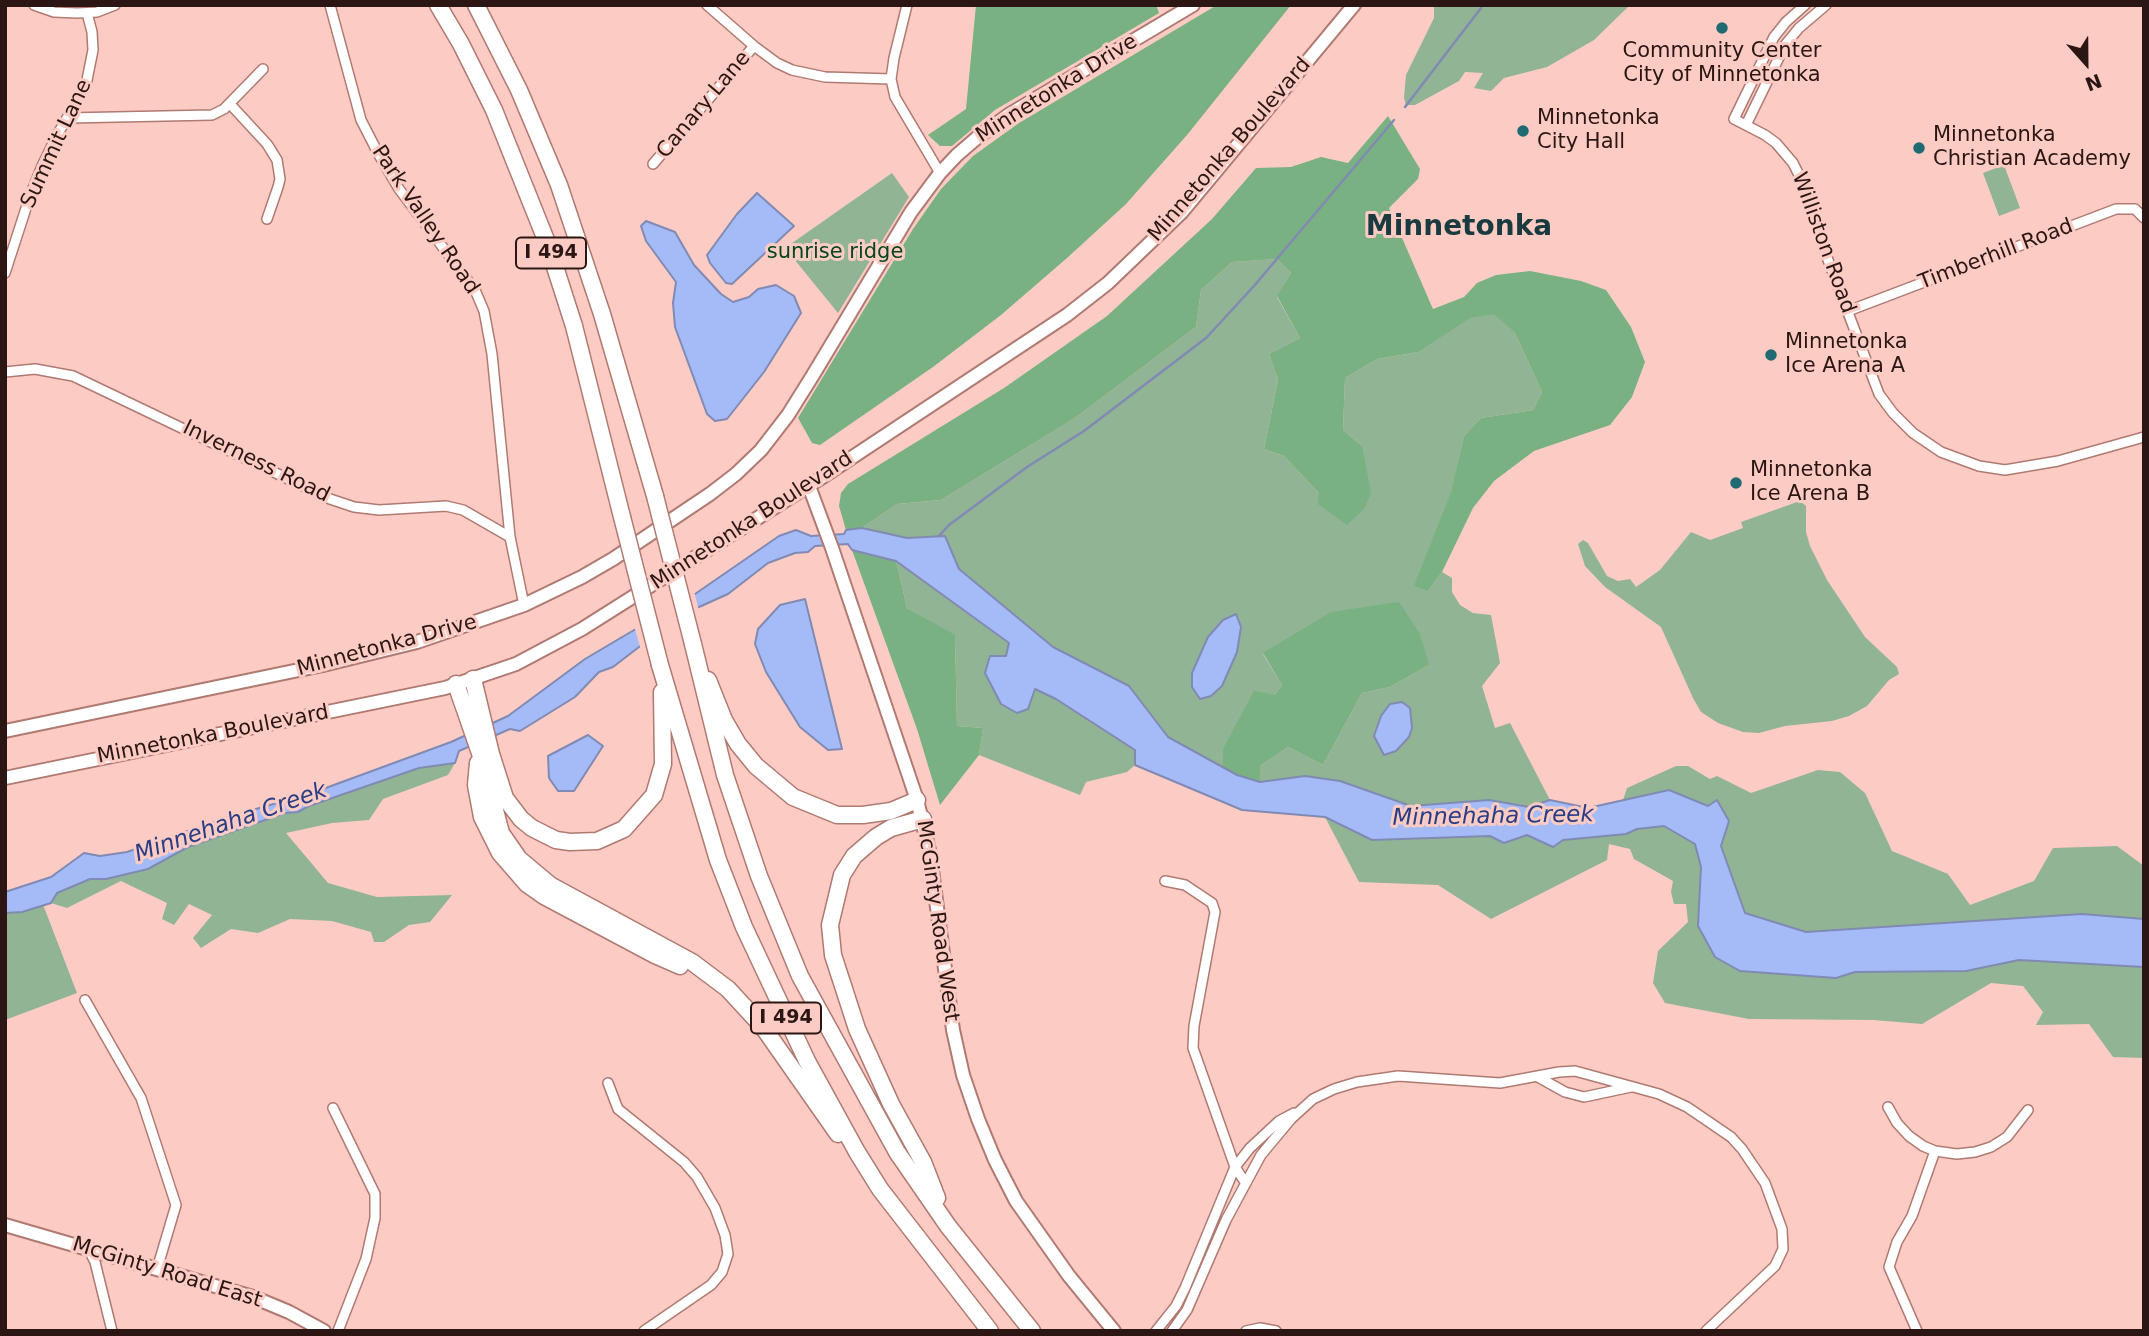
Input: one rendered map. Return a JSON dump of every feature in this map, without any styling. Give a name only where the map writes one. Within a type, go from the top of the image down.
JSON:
[{"type":"highway","name":"I 494","points":[[438,5],[494,110],[548,245],[574,326],[660,665],[718,860],[744,928],[807,1061],[857,1152],[880,1189],[990,1331]]},
{"type":"highway","name":"I 494","points":[[475,5],[519,90],[559,185],[602,314],[655,496],[725,775],[759,876],[800,976],[897,1152],[948,1226],[1032,1331]]},
{"type":"highway","points":[[693,644],[724,719],[738,744],[756,766],[793,797],[837,815],[891,811],[918,800]]},
{"type":"highway","points":[[473,679],[505,798],[521,819],[544,835],[556,840],[584,842],[610,837],[624,829],[654,795],[663,764],[664,743],[660,665]]},
{"type":"highway","points":[[456,684],[480,753],[501,833],[519,859],[550,885],[692,962],[728,989],[782,1052],[832,1128],[857,1152]]},
{"type":"highway","points":[[923,819],[891,828],[854,856],[842,875],[830,925],[833,955],[857,1029],[891,1104],[923,1162],[948,1226]]},
{"type":"main road","name":"Minnetonka Drive","points":[[5,731],[392,649],[446,634],[524,605],[582,577],[650,536],[728,481],[761,450],[788,415],[911,212],[940,173],[979,136],[1010,114],[1193,5]]},
{"type":"main road","name":"Minnetonka Boulevard","points":[[5,778],[456,684],[539,654],[808,486],[1067,315],[1108,283],[1182,212],[1354,5]]},
{"type":"main road","name":"McGinty Road West","points":[[808,486],[832,548],[918,800],[937,899],[953,1030],[963,1075],[978,1119],[1016,1201],[1048,1248],[1114,1331]]},
{"type":"main road","name":"McGinty Road East","points":[[5,1225],[253,1297],[324,1331]]},
{"type":"street","points":[[34,5],[54,12],[87,13],[115,5]]},
{"type":"street","name":"Park Valley Road","points":[[330,5],[361,120],[399,189],[475,290],[484,311],[492,354],[510,537],[524,605]]},
{"type":"street","points":[[707,5],[777,63],[808,74],[848,79],[891,79]]},
{"type":"street","points":[[907,5],[891,79],[895,97],[940,173]]},
{"type":"street","name":"Williston Road","points":[[1805,5],[1774,37],[1734,119],[1776,144],[1793,163],[1802,181],[1879,394],[1893,413],[1913,433],[1941,452],[1979,466],[2005,470],[2032,466],[2144,437]]},
{"type":"street","points":[[1746,125],[1786,45],[1799,28],[1826,5]]},
{"type":"street","name":"Summit Lane","points":[[5,273],[30,196],[56,136],[86,85],[91,68],[92,32],[87,13]]},
{"type":"street","name":"Canary Lane","points":[[653,164],[754,46]]},
{"type":"street","points":[[68,118],[212,115],[230,104],[263,69]]},
{"type":"street","points":[[230,104],[267,144],[276,160],[278,187],[267,219]]},
{"type":"street","name":"Timberhill Road","points":[[1847,311],[2116,209],[2135,209],[2144,218]]},
{"type":"street","name":"Inverness Road","points":[[9,370],[54,371],[92,383],[342,503],[379,510],[446,506],[463,510],[510,537]]},
{"type":"street","points":[[1164,881],[1191,889],[1212,903],[1215,912],[1193,1040],[1195,1058],[1235,1167],[1245,1182]]},
{"type":"street","points":[[85,1000],[141,1098],[176,1205],[157,1269]]},
{"type":"street","points":[[1172,1331],[1187,1310],[1226,1220],[1261,1155],[1313,1099],[1334,1088],[1378,1078],[1418,1076],[1488,1083],[1513,1082],[1575,1071],[1632,1086],[1687,1107],[1731,1138],[1742,1149],[1765,1183],[1782,1229],[1783,1249],[1775,1266],[1706,1331]]},
{"type":"street","points":[[1538,1077],[1565,1092],[1584,1097],[1632,1086]]},
{"type":"street","points":[[608,1083],[618,1109],[684,1161],[697,1177],[715,1208],[725,1234],[727,1254],[722,1272],[711,1285],[644,1331]]},
{"type":"street","points":[[1888,1107],[1909,1136],[1935,1151],[1958,1154],[1991,1147],[2007,1137],[2028,1110]]},
{"type":"street","points":[[333,1108],[375,1194],[375,1218],[366,1259],[338,1331]]},
{"type":"street","points":[[1156,1331],[1185,1288],[1235,1167],[1250,1148],[1279,1121],[1299,1111]]},
{"type":"street","points":[[1917,1331],[1889,1267],[1897,1242],[1912,1216],[1935,1151]]},
{"type":"street","points":[[89,1250],[95,1262],[112,1331]]},
{"type":"street","points":[[1247,1331],[1260,1328],[1276,1331]]},
{"type":"green space","points":[[976,5],[1156,5],[1159,13],[995,110],[952,146],[940,146],[928,135],[966,109]]},
{"type":"green space","points":[[1217,5],[1291,5],[1187,135],[1126,204],[1067,258],[1001,315],[933,367],[820,445],[812,443],[798,418],[913,229],[941,189],[973,156],[1019,123]]},
{"type":"green space","points":[[1434,5],[1630,5],[1594,40],[1547,67],[1504,78],[1491,91],[1474,88],[1483,73],[1465,72],[1459,81],[1415,105],[1406,105],[1406,75],[1434,18]]},
{"type":"green space","points":[[1388,116],[1420,169],[1418,179],[1389,208],[1433,309],[1464,297],[1477,283],[1496,275],[1530,271],[1581,281],[1606,290],[1631,327],[1645,362],[1632,397],[1610,425],[1534,451],[1494,481],[1473,508],[1442,572],[1428,591],[1414,586],[1450,495],[1464,436],[1481,418],[1533,410],[1542,392],[1515,333],[1494,314],[1470,318],[1419,352],[1377,359],[1345,378],[1343,430],[1362,446],[1371,493],[1364,509],[1347,525],[1318,504],[1319,493],[1284,456],[1264,449],[1278,380],[1269,354],[1300,338],[1277,296],[1291,273],[1277,259],[1232,262],[1201,290],[1196,327],[1075,418],[941,500],[897,504],[862,528],[846,530],[839,506],[841,493],[848,484],[1004,388],[1107,316],[1212,219],[1256,168],[1291,167],[1321,157],[1348,163]]},
{"type":"green space","points":[[2004,165],[2020,208],[1999,216],[1983,173]]},
{"type":"green space","name":"sunrise ridge","points":[[892,173],[909,197],[838,313],[785,248]]},
{"type":"green space","points":[[1277,259],[1291,273],[1277,297],[1300,338],[1269,354],[1278,380],[1264,449],[1284,456],[1319,493],[1362,446],[1343,430],[1345,378],[1377,359],[1419,352],[1469,318],[1494,313],[1515,333],[1542,392],[1533,410],[1481,418],[1464,436],[1428,591],[1442,572],[1452,578],[1452,592],[1460,605],[1473,613],[1491,615],[1500,663],[1482,686],[1495,728],[1510,723],[1550,800],[1529,807],[1489,800],[1411,806],[1340,781],[1305,776],[1260,782],[1260,766],[1288,747],[1323,765],[1362,693],[1390,687],[1429,665],[1263,654],[1282,685],[1223,749],[1223,767],[1168,737],[1129,686],[1053,647],[959,569],[945,536],[907,538],[862,528],[897,504],[941,500],[1075,418],[1196,327],[1201,290],[1232,262]]},
{"type":"green space","points":[[1800,501],[1806,506],[1806,532],[1810,546],[1827,580],[1865,637],[1897,667],[1899,674],[1889,680],[1867,706],[1849,716],[1759,733],[1743,732],[1718,723],[1701,712],[1661,627],[1605,587],[1585,566],[1578,544],[1583,540],[1588,543],[1607,576],[1618,581],[1630,579],[1636,587],[1660,570],[1691,532],[1710,540],[1743,528],[1741,522]]},
{"type":"green space","points":[[852,550],[896,561],[907,608],[955,635],[957,726],[983,728],[979,755],[940,805],[917,729]]},
{"type":"green space","points":[[896,561],[1009,644],[1007,656],[1027,709],[1035,688],[1135,750],[1135,765],[1127,772],[1086,782],[1080,795],[979,755],[983,728],[957,726],[955,636],[907,608]]},
{"type":"green space","points":[[1399,602],[1420,634],[1429,665],[1390,687],[1362,693],[1323,765],[1288,747],[1260,766],[1260,782],[1237,775],[1223,767],[1223,749],[1254,691],[1275,695],[1282,685],[1263,653],[1331,612]]},
{"type":"green space","points":[[455,763],[448,775],[383,799],[369,820],[332,823],[286,833],[328,883],[377,897],[452,895],[430,922],[409,925],[384,942],[374,942],[371,932],[332,921],[290,919],[258,933],[231,929],[201,948],[193,938],[212,915],[189,904],[174,925],[162,919],[167,903],[121,881],[67,908],[51,903],[57,893],[90,879],[106,879],[148,869],[188,847],[285,813],[298,812],[419,768]]},
{"type":"green space","points":[[1676,766],[1688,766],[1710,779],[1717,776],[1751,793],[1818,770],[1840,772],[1865,793],[1892,851],[1948,874],[1970,905],[2034,881],[2053,848],[2117,846],[2144,866],[2144,919],[2082,914],[1806,932],[1745,913],[1721,845],[1729,821],[1709,806],[1669,790],[1623,800],[1627,788]]},
{"type":"green space","points":[[1325,817],[1372,840],[1490,836],[1504,843],[1527,835],[1553,847],[1563,840],[1626,834],[1637,829],[1664,826],[1695,844],[1701,867],[1698,926],[1836,978],[1854,972],[1966,971],[2019,960],[2144,967],[2144,1058],[2113,1057],[2089,1024],[2036,1025],[2043,1012],[2023,986],[1991,983],[1922,1024],[1873,1020],[1749,1019],[1665,1003],[1653,983],[1658,951],[1688,922],[1686,904],[1674,904],[1671,892],[1673,881],[1634,859],[1630,849],[1609,844],[1607,860],[1491,919],[1438,885],[1359,882]]},
{"type":"green space","points":[[42,902],[77,993],[5,1020],[5,913]]},
{"type":"water","points":[[757,193],[794,226],[732,284],[726,283],[707,255],[737,214]]},
{"type":"water","points":[[646,221],[675,232],[694,265],[721,294],[733,302],[749,297],[758,289],[776,285],[794,296],[801,313],[764,372],[727,419],[715,421],[707,414],[675,327],[673,303],[676,282],[646,241],[641,226]]},
{"type":"water","name":"Minnehaha Creek","points":[[862,528],[907,538],[945,536],[959,569],[1053,647],[1129,686],[1168,737],[1237,775],[1260,782],[1305,776],[1340,781],[1411,806],[1489,800],[1529,807],[1550,800],[1588,808],[1669,790],[1708,806],[1717,800],[1729,821],[1721,846],[1745,913],[1806,932],[2082,914],[2144,919],[2144,967],[2019,960],[1966,971],[1855,972],[1836,978],[1740,971],[1715,957],[1698,926],[1701,867],[1695,844],[1664,826],[1637,829],[1626,834],[1563,840],[1553,847],[1527,835],[1504,843],[1490,836],[1372,840],[1325,817],[1242,810],[1135,765],[1135,750],[1056,699],[1035,689],[1028,709],[1017,713],[1001,704],[985,673],[990,656],[1006,656],[1009,643],[896,561],[852,550],[848,544],[815,546],[808,552],[795,553],[768,563],[728,594],[699,607],[613,667],[599,672],[575,697],[520,731],[510,729],[459,751],[455,763],[419,768],[298,812],[285,813],[188,847],[148,869],[106,879],[90,879],[57,893],[51,903],[22,912],[5,913],[5,892],[51,877],[84,853],[100,856],[127,852],[228,817],[312,793],[451,742],[508,716],[585,659],[695,594],[779,536],[796,530],[811,536],[844,534],[846,530]]},
{"type":"water","points":[[805,599],[842,749],[828,750],[800,727],[766,672],[755,644],[758,629],[780,605]]},
{"type":"water","points":[[1236,614],[1241,627],[1237,652],[1222,686],[1211,696],[1200,699],[1192,687],[1192,673],[1208,637],[1223,620]]},
{"type":"water","points":[[1402,702],[1410,708],[1412,728],[1409,737],[1396,751],[1384,755],[1374,736],[1381,716],[1390,704]]},
{"type":"water","points":[[588,735],[603,746],[574,791],[558,791],[549,778],[548,756]]},
{"type":"pier","points":[[694,591],[699,611],[641,650],[634,626]]},
{"type":"waterway","points":[[1405,107],[1481,8]]},
{"type":"waterway","points":[[939,536],[949,525],[1027,467],[1084,431],[1206,338],[1254,286],[1394,120]]},
{"type":"place","name":"Community Center City of Minnetonka","points":[[1722,28]]},
{"type":"place","name":"Minnetonka City Hall","points":[[1523,131]]},
{"type":"place","name":"Minnetonka Christian Academy","points":[[1919,148]]},
{"type":"place","name":"Minnetonka Ice Arena A","points":[[1771,355]]},
{"type":"place","name":"Minnetonka Ice Arena B","points":[[1736,483]]},
{"type":"district","name":"Minnetonka","points":[[1459,228]]}]
